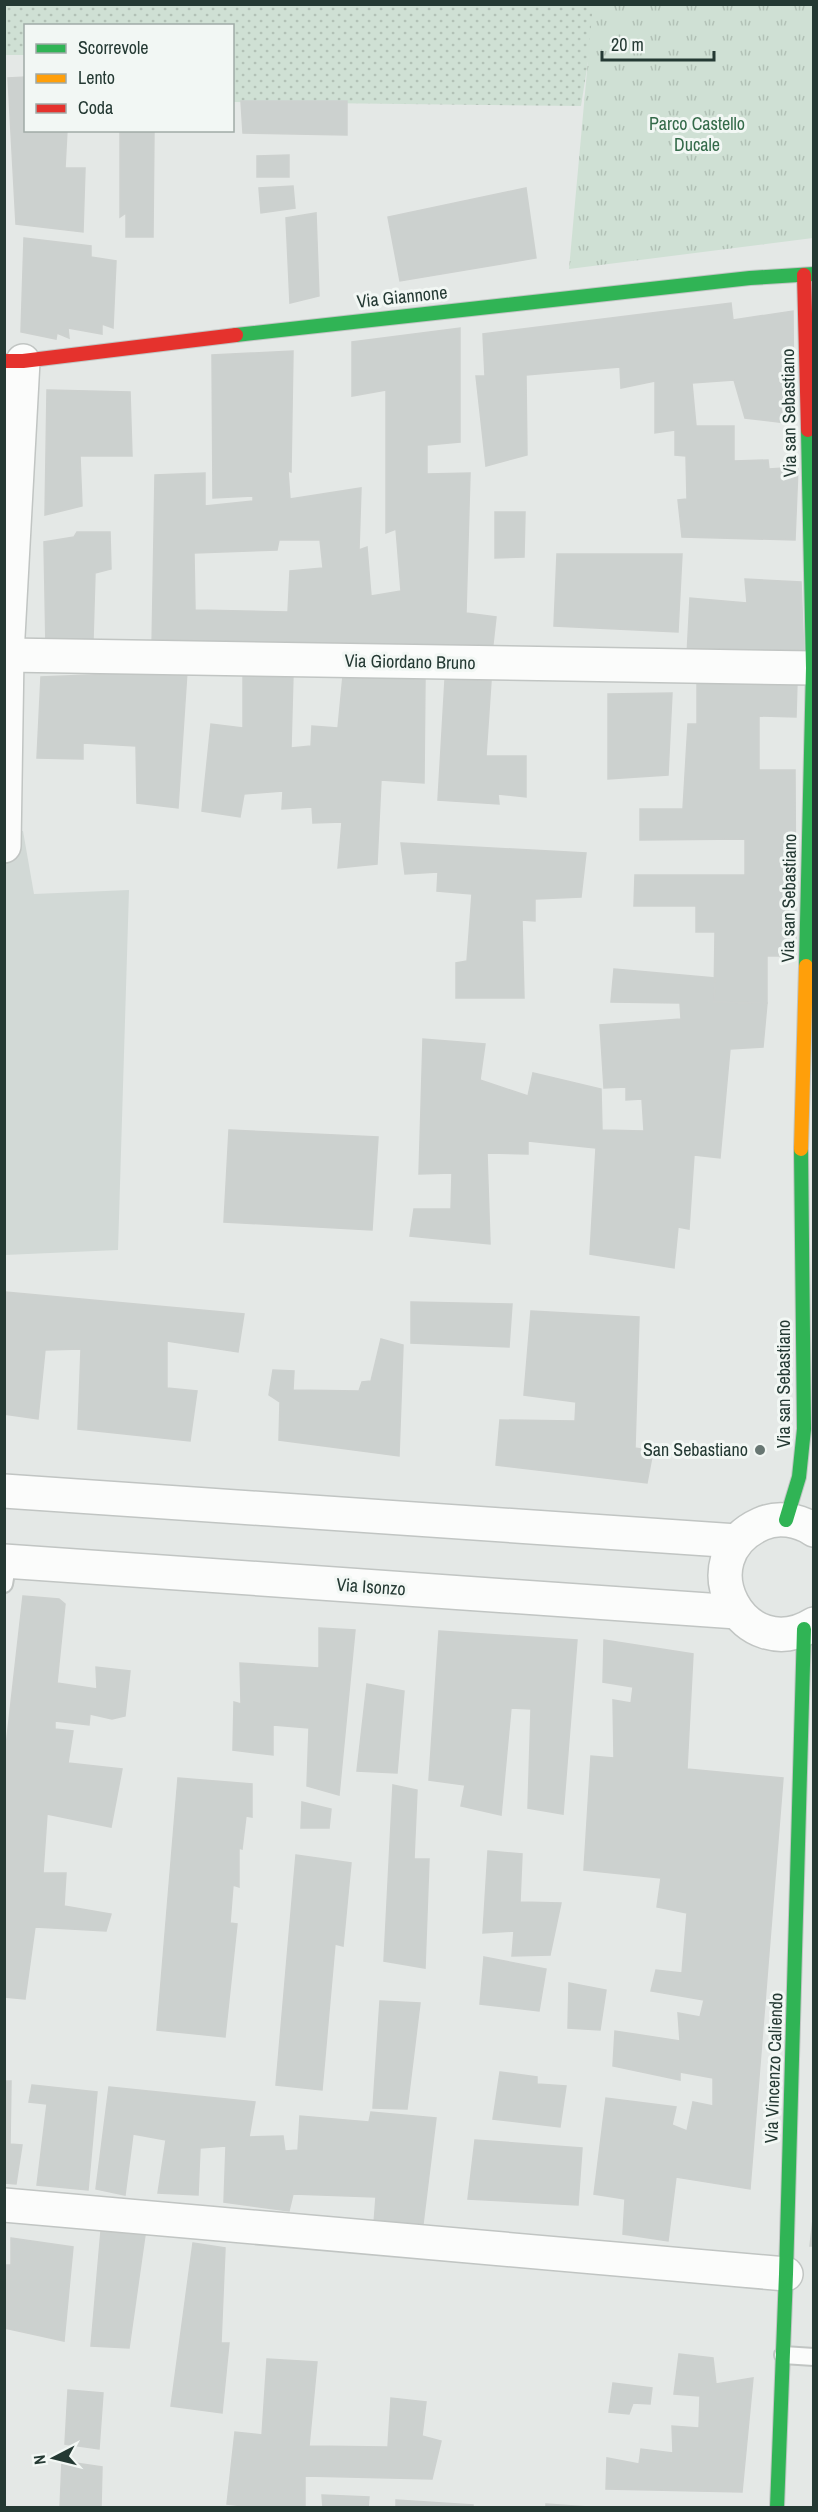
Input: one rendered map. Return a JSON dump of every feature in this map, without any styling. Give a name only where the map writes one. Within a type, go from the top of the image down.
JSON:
[{"type":"street","name":"Via Giannone","points":[[14,361],[349,321],[750,278],[808,275]]},
{"type":"street","name":"Via san Sebastiano","points":[[800,1525],[799,1477],[804,1429],[813,668],[808,275]]},
{"type":"street","points":[[4,846],[6,655],[14,361]]},
{"type":"street","name":"Via Giordano Bruno","points":[[6,655],[813,668]]},
{"type":"street","points":[[4,1491],[737,1541]]},
{"type":"street","points":[[800,1525],[768,1521],[750,1529],[737,1541],[727,1558],[725,1577],[728,1596],[737,1612],[747,1623],[775,1634],[790,1634],[809,1626]]},
{"type":"street","name":"Via Isonzo","points":[[6,1569],[737,1612]]},
{"type":"street","name":"Via Vincenzo Caliendo","points":[[777,2508],[809,1626]]},
{"type":"street","points":[[4,2205],[786,2274]]},
{"type":"lane","points":[[783,2355],[813,2357]]},
{"type":"shaded area","points":[[4,831],[23,831],[34,894],[129,890],[118,1250],[5,1255]]},
{"type":"green space","points":[[4,5],[597,5],[581,106],[234,102],[234,24],[24,24],[24,55],[5,55]]},
{"type":"green space","name":"Parco Castello Ducale","points":[[593,5],[813,5],[813,238],[569,269]]},
{"type":"building","points":[[24,77],[24,132],[67,132],[65,168],[85,168],[83,232],[16,224],[8,78]]},
{"type":"building","points":[[241,101],[347,101],[347,135],[243,133]]},
{"type":"building","points":[[120,132],[154,132],[153,237],[126,237],[126,213],[120,217]]},
{"type":"building","points":[[289,155],[289,177],[257,177],[257,156]]},
{"type":"building","points":[[293,186],[295,208],[261,213],[259,188]]},
{"type":"building","points":[[526,188],[536,258],[400,281],[388,217]]},
{"type":"building","points":[[316,213],[319,296],[290,303],[286,218]]},
{"type":"building","points":[[24,238],[91,246],[91,257],[116,261],[113,328],[102,324],[102,334],[68,328],[69,338],[57,333],[56,339],[21,332]]},
{"type":"building","points":[[731,303],[733,320],[793,311],[794,424],[745,418],[734,380],[692,383],[696,426],[734,426],[734,461],[768,460],[769,469],[798,467],[795,540],[682,537],[678,500],[687,499],[686,456],[675,455],[675,430],[655,433],[655,381],[621,388],[620,367],[526,375],[527,455],[486,466],[476,376],[485,376],[483,334]]},
{"type":"building","points":[[460,328],[460,442],[427,445],[427,474],[470,473],[466,613],[496,617],[492,653],[152,648],[155,475],[205,473],[205,506],[253,501],[253,496],[213,498],[212,355],[293,351],[291,472],[288,471],[290,499],[361,488],[359,550],[367,547],[371,596],[401,591],[396,529],[386,533],[386,390],[352,396],[352,342]],"holes":[[[279,540],[320,540],[323,568],[290,571],[288,612],[195,610],[194,553],[277,550]]]},
{"type":"building","points":[[47,390],[130,392],[132,456],[80,456],[82,506],[45,515]]},
{"type":"building","points":[[495,512],[525,512],[524,557],[495,558]]},
{"type":"building","points":[[77,532],[110,532],[111,569],[95,573],[93,640],[46,648],[44,542],[74,537]]},
{"type":"building","points":[[557,554],[682,554],[678,632],[554,626]]},
{"type":"building","points":[[745,579],[801,582],[804,655],[687,656],[690,598],[747,603]]},
{"type":"building","points":[[187,671],[178,808],[137,803],[136,746],[83,743],[83,759],[37,758],[41,677]]},
{"type":"building","points":[[243,674],[293,674],[291,748],[311,746],[312,726],[338,728],[343,676],[425,677],[424,783],[381,780],[377,864],[338,868],[342,822],[313,823],[312,807],[282,809],[283,791],[244,794],[240,817],[202,811],[211,724],[243,728]]},
{"type":"building","points":[[445,680],[491,681],[486,756],[526,756],[526,797],[498,794],[499,804],[438,800]]},
{"type":"building","points":[[697,680],[797,681],[796,717],[759,716],[759,770],[795,770],[796,956],[767,956],[767,1003],[714,1002],[715,932],[696,932],[696,906],[634,906],[635,875],[745,875],[745,839],[640,840],[640,809],[683,809],[688,724],[697,724]]},
{"type":"building","points":[[672,693],[668,775],[608,779],[608,694]]},
{"type":"building","points":[[401,843],[586,853],[581,897],[535,899],[535,921],[522,920],[524,998],[456,998],[456,963],[467,961],[472,894],[437,891],[438,872],[405,874]]},
{"type":"building","points":[[614,969],[715,978],[714,1002],[767,1003],[763,1047],[730,1049],[720,1158],[694,1155],[689,1229],[678,1227],[674,1268],[590,1254],[596,1148],[528,1141],[528,1154],[487,1153],[490,1244],[410,1236],[414,1209],[451,1209],[452,1173],[419,1174],[423,1039],[485,1044],[480,1080],[528,1096],[533,1073],[601,1089],[602,1130],[644,1131],[642,1099],[626,1100],[626,1087],[604,1088],[600,1025],[681,1019],[680,1003],[611,1002]]},
{"type":"building","points":[[229,1130],[378,1137],[372,1230],[224,1222]]},
{"type":"building","points":[[5,1292],[244,1314],[238,1352],[167,1341],[167,1388],[197,1391],[190,1441],[78,1429],[81,1349],[45,1350],[38,1419],[4,1414]]},
{"type":"building","points":[[411,1302],[512,1304],[509,1347],[411,1343]]},
{"type":"building","points":[[531,1311],[639,1317],[635,1448],[653,1451],[647,1483],[496,1465],[500,1420],[575,1421],[576,1402],[524,1395]]},
{"type":"building","points":[[381,1339],[403,1345],[399,1456],[279,1440],[280,1402],[269,1395],[273,1370],[294,1371],[293,1390],[359,1391],[362,1382],[371,1381]]},
{"type":"building","points":[[23,1596],[59,1599],[65,1604],[57,1683],[97,1689],[96,1667],[130,1671],[125,1716],[112,1719],[90,1714],[89,1725],[55,1721],[55,1729],[73,1731],[68,1763],[122,1769],[111,1827],[47,1814],[43,1873],[66,1873],[64,1906],[111,1914],[106,1931],[35,1927],[25,1999],[4,1997],[4,1764]]},
{"type":"building","points":[[319,1628],[355,1630],[339,1795],[307,1786],[309,1728],[273,1725],[273,1755],[233,1750],[234,1702],[241,1704],[240,1663],[319,1668]]},
{"type":"building","points":[[439,1631],[577,1640],[563,1814],[528,1808],[531,1709],[511,1708],[501,1815],[461,1806],[465,1785],[429,1780]]},
{"type":"building","points":[[604,1640],[693,1654],[687,1769],[783,1778],[750,2189],[676,2177],[668,2241],[623,2234],[625,2199],[594,2194],[606,2098],[676,2107],[672,2125],[687,2131],[693,2102],[713,2106],[713,2078],[680,2072],[680,2080],[613,2066],[615,2031],[680,2041],[678,2013],[700,2017],[704,2000],[651,1991],[656,1970],[682,1973],[687,1913],[657,1907],[661,1878],[584,1870],[591,1756],[614,1758],[613,1700],[631,1703],[633,1687],[603,1682]]},
{"type":"building","points":[[367,1684],[404,1691],[397,1773],[357,1771]]},
{"type":"building","points":[[178,1778],[252,1784],[252,1817],[246,1816],[242,1849],[239,1848],[239,1887],[233,1885],[230,1923],[237,1924],[225,2037],[157,2030]]},
{"type":"building","points":[[393,1785],[417,1790],[414,1859],[429,1859],[425,1968],[384,1961]]},
{"type":"building","points":[[302,1802],[331,1809],[329,1828],[301,1828]]},
{"type":"building","points":[[488,1851],[522,1854],[520,1902],[561,1903],[550,1955],[512,1956],[514,1931],[483,1933]]},
{"type":"building","points":[[296,1855],[351,1863],[343,1946],[335,1944],[322,2090],[276,2085]]},
{"type":"building","points":[[484,1957],[546,1969],[539,2011],[480,2004]]},
{"type":"building","points":[[569,1983],[606,1990],[600,2030],[568,2028]]},
{"type":"building","points":[[380,2001],[420,2003],[407,2109],[373,2108]]},
{"type":"building","points":[[500,2072],[537,2077],[537,2084],[566,2086],[560,2127],[493,2119]]},
{"type":"building","points":[[4,2081],[11,2081],[10,2144],[22,2145],[16,2184],[4,2183]]},
{"type":"building","points":[[32,2085],[97,2092],[88,2190],[37,2185],[47,2104],[29,2102]]},
{"type":"building","points":[[109,2087],[255,2102],[249,2137],[283,2136],[285,2151],[298,2150],[300,2116],[369,2122],[371,2112],[436,2118],[423,2224],[374,2224],[376,2197],[293,2194],[289,2211],[224,2202],[226,2146],[200,2148],[198,2195],[158,2193],[166,2140],[133,2134],[125,2195],[96,2189]]},
{"type":"building","points":[[475,2140],[582,2148],[578,2205],[468,2199]]},
{"type":"building","points":[[814,2210],[814,2246],[810,2246]]},
{"type":"building","points":[[101,2231],[145,2235],[129,2348],[91,2346]]},
{"type":"building","points":[[11,2238],[73,2247],[64,2341],[4,2328],[4,2265],[11,2265]]},
{"type":"building","points":[[193,2243],[225,2248],[221,2343],[229,2343],[222,2413],[171,2406]]},
{"type":"building","points":[[679,2354],[713,2358],[716,2384],[753,2378],[742,2492],[606,2489],[607,2458],[639,2464],[641,2449],[673,2453],[672,2426],[699,2428],[700,2396],[674,2394]]},
{"type":"building","points":[[267,2359],[317,2362],[309,2446],[388,2447],[391,2398],[426,2402],[422,2436],[441,2441],[432,2479],[305,2476],[305,2508],[263,2508],[227,2504],[235,2432],[262,2435]]},
{"type":"building","points":[[613,2383],[652,2388],[650,2404],[633,2403],[629,2414],[609,2412]]},
{"type":"building","points":[[68,2390],[103,2393],[99,2449],[65,2444]]},
{"type":"building","points":[[62,2461],[102,2467],[101,2508],[60,2508]]},
{"type":"building","points":[[322,2495],[369,2497],[368,2508],[323,2508]]},
{"type":"building","points":[[396,2500],[473,2505],[473,2508],[396,2508]]},
{"type":"building","points":[[546,2504],[588,2507],[588,2508],[546,2508]]},
{"type":"traffic: fast","points":[[236,335],[750,278],[814,274]]},
{"type":"traffic: fast","points":[[806,966],[813,668],[808,430]]},
{"type":"traffic: fast","points":[[786,1520],[799,1477],[804,1429],[801,1149]]},
{"type":"traffic: fast","points":[[777,2508],[786,2274],[804,1629]]},
{"type":"traffic: slow","points":[[801,1149],[806,966]]},
{"type":"traffic: jam","points":[[804,275],[808,430]]},
{"type":"traffic: jam","points":[[4,361],[23,361],[236,335]]},
{"type":"place","name":"San Sebastiano","points":[[760,1450]]}]
